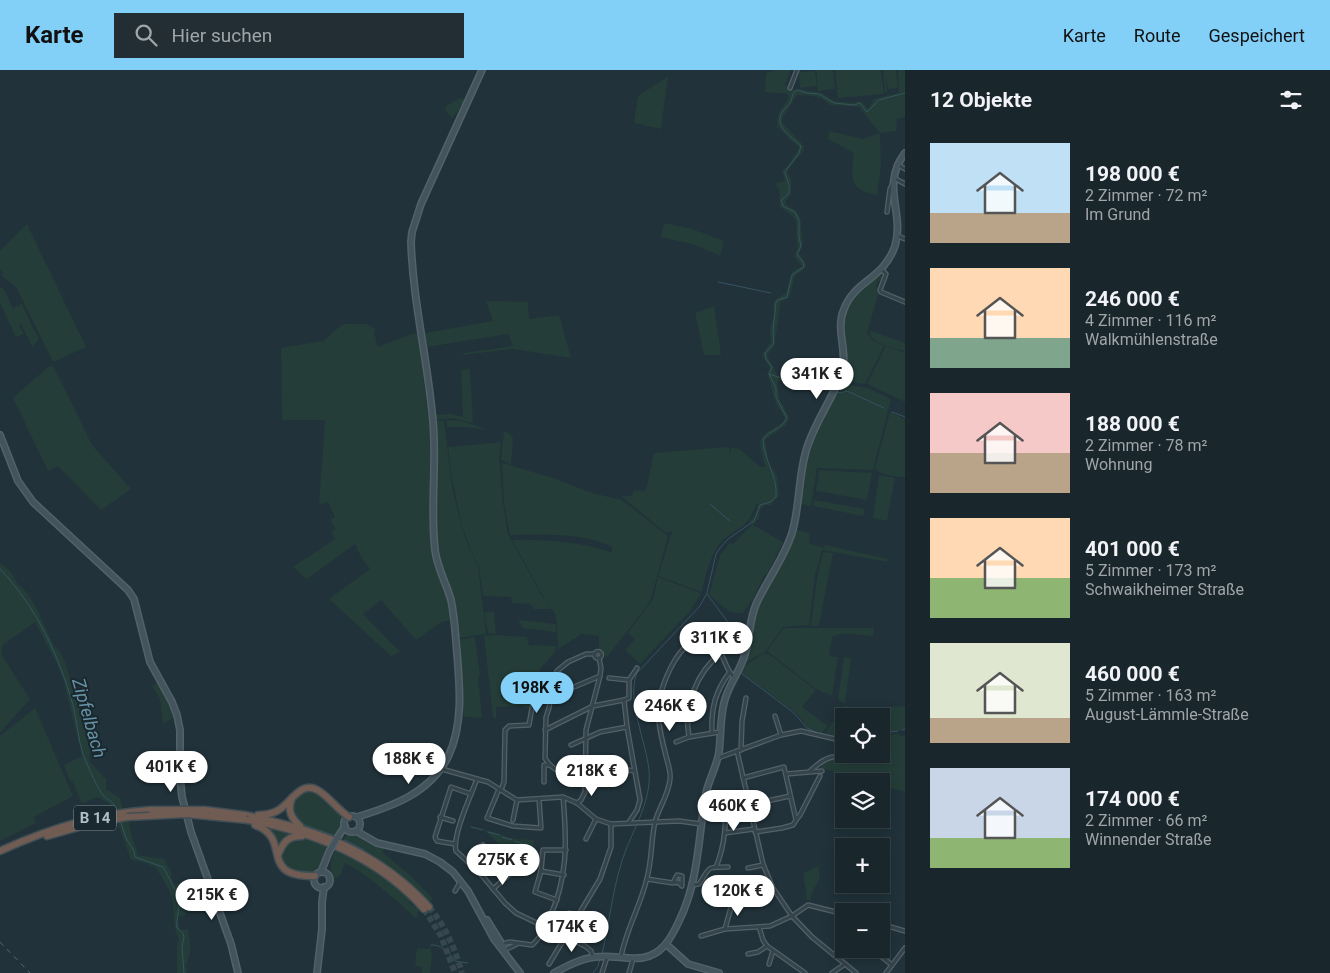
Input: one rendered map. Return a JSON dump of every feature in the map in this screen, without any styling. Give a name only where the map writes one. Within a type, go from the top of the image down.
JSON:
[{"type":"highway","points":[[247,816],[274,812],[300,790],[314,789],[321,792],[352,824]]},
{"type":"highway","points":[[278,855],[281,846],[288,838],[304,832],[290,814],[289,806],[292,797]]},
{"type":"highway","name":"B 14","points":[[0,851],[92,818],[134,812],[182,809],[247,816],[271,825],[304,832],[340,843],[374,860],[401,879],[426,908]]},
{"type":"highway","points":[[247,816],[270,834],[275,843],[278,861],[283,869],[300,876],[319,876]]},
{"type":"highway","name":"B 14","points":[[0,855],[41,836]]},
{"type":"main road","points":[[317,973],[322,929],[322,887],[319,876],[336,840],[352,824],[371,813],[400,802],[431,782],[442,768],[451,751],[457,725],[459,677],[453,611],[435,552],[435,448],[433,421],[418,319],[411,242],[412,232],[421,204],[482,70]]},
{"type":"main road","points":[[554,973],[578,961],[595,957],[606,956],[633,959],[650,956],[664,946],[681,917],[696,867],[708,785],[718,758],[725,699],[746,653],[753,612],[780,561],[794,525],[803,460],[808,444],[842,371],[843,354],[840,328],[842,313],[850,296],[882,270],[889,261],[898,236],[893,181],[897,164],[905,153]]},
{"type":"main road","points":[[0,435],[12,468],[27,495],[44,514],[128,590],[134,599],[150,662],[175,709],[180,730],[182,797],[194,839],[233,951],[238,973]]},
{"type":"main road","points":[[352,824],[371,840],[430,856],[444,865],[461,881],[500,945],[522,973]]},
{"type":"main road","points":[[319,876],[330,881],[328,885],[322,887]]},
{"type":"main road","points":[[664,946],[696,970],[719,973]]},
{"type":"street","points":[[790,88],[797,70]]},
{"type":"street","points":[[897,164],[905,169]]},
{"type":"street","points":[[887,212],[893,181],[905,184]]},
{"type":"street","points":[[898,236],[905,239]]},
{"type":"street","points":[[882,270],[886,274],[881,292],[905,302]]},
{"type":"street","points":[[621,958],[627,931],[647,879],[656,821],[671,776],[658,718],[660,695],[664,682],[678,656],[689,645],[698,640],[705,639],[718,646],[729,673],[734,677]]},
{"type":"street","points":[[577,803],[583,796],[585,780],[586,730],[600,676],[599,658],[601,656],[597,652],[586,654],[568,662],[557,671],[552,687],[545,730],[545,758],[550,765],[565,774],[585,780]]},
{"type":"street","points":[[690,737],[689,708],[695,686],[706,668],[722,653]]},
{"type":"street","points":[[545,730],[593,706],[629,698],[629,680],[637,668]]},
{"type":"street","points":[[712,732],[712,710],[715,698],[729,673]]},
{"type":"street","points":[[574,687],[600,676]]},
{"type":"street","points":[[609,678],[629,680]]},
{"type":"street","points":[[741,750],[742,721],[746,698]]},
{"type":"street","points":[[624,700],[639,796],[639,804],[631,822]]},
{"type":"street","points":[[533,702],[529,725],[509,726],[505,730],[504,782],[487,818],[512,826],[541,828],[539,799]]},
{"type":"street","points":[[775,716],[781,734]]},
{"type":"street","points":[[571,745],[609,730],[627,728]]},
{"type":"street","points":[[718,758],[781,734],[804,731],[835,739]]},
{"type":"street","points":[[676,742],[690,737],[720,732]]},
{"type":"street","points":[[737,751],[763,865],[777,895],[792,916],[819,944],[856,973]]},
{"type":"street","points":[[810,771],[822,761],[835,757]]},
{"type":"street","points":[[544,782],[544,765],[550,765]]},
{"type":"street","points":[[610,767],[634,771]]},
{"type":"street","points":[[743,778],[784,767],[795,822]]},
{"type":"street","points":[[442,768],[488,782],[517,800],[563,797],[577,803],[596,819],[611,824],[656,821],[702,824]]},
{"type":"street","points":[[786,774],[822,771]]},
{"type":"street","points":[[725,833],[782,828],[795,822],[820,776]]},
{"type":"street","points":[[477,779],[460,823],[455,844],[456,851],[515,912],[589,949],[595,957]]},
{"type":"street","points":[[455,844],[437,840],[435,837],[440,817],[452,787],[471,794]]},
{"type":"street","points":[[716,867],[725,833],[724,793]]},
{"type":"street","points":[[749,805],[790,796]]},
{"type":"street","points":[[500,945],[510,942],[532,946],[538,941],[546,927],[557,900],[564,875],[566,850],[563,797]]},
{"type":"street","points":[[513,820],[517,800]]},
{"type":"street","points":[[440,817],[453,821]]},
{"type":"street","points":[[586,839],[596,819]]},
{"type":"street","points":[[549,964],[598,885],[611,847],[611,824]]},
{"type":"street","points":[[468,862],[483,845],[511,873],[493,888]]},
{"type":"street","points":[[557,900],[535,892],[541,871],[543,850],[566,850]]},
{"type":"street","points":[[748,868],[763,865]]},
{"type":"street","points":[[692,885],[699,884],[706,870],[716,867],[728,867]]},
{"type":"street","points":[[541,871],[564,875]]},
{"type":"street","points":[[647,879],[673,883]]},
{"type":"street","points":[[455,892],[461,881]]},
{"type":"street","points":[[725,929],[733,900]]},
{"type":"street","points":[[701,936],[725,929],[774,925],[808,905],[835,912]]},
{"type":"street","points":[[568,913],[578,915]]},
{"type":"street","points":[[759,927],[767,946],[800,972],[804,973]]},
{"type":"street","points":[[890,927],[905,931]]},
{"type":"street","points":[[504,951],[518,944]]},
{"type":"street","points":[[748,954],[758,952],[767,946]]},
{"type":"street","points":[[886,973],[905,948]]},
{"type":"street","points":[[769,964],[773,951]]},
{"type":"street","points":[[602,973],[606,956]]},
{"type":"street","points":[[883,958],[892,966]]},
{"type":"street","points":[[630,973],[633,959]]},
{"type":"street","points":[[833,973],[845,964]]},
{"type":"green space","points":[[776,70],[791,70],[785,85],[792,90],[800,89],[822,93],[834,101],[862,102],[868,109],[874,99],[899,93],[898,70],[905,70],[905,117],[897,119],[896,131],[880,133],[859,107],[830,105],[819,98],[797,95],[783,117],[782,122],[804,146],[804,150],[787,171],[791,179],[791,195],[786,200],[786,205],[800,217],[803,242],[799,253],[806,267],[795,276],[789,298],[781,302],[774,347],[767,355],[778,376],[829,388],[827,391],[791,381],[780,380],[777,382],[780,400],[789,418],[786,425],[765,440],[769,464],[777,475],[779,496],[771,505],[765,505],[760,510],[759,518],[753,525],[783,542],[753,599],[743,613],[733,613],[709,595],[720,555],[730,543],[733,544],[752,525],[749,521],[754,517],[759,504],[757,503],[745,524],[729,535],[717,547],[701,592],[658,576],[672,531],[666,533],[622,496],[632,496],[634,490],[644,491],[646,489],[654,453],[727,447],[730,448],[729,456],[732,447],[740,449],[760,467],[765,467],[761,439],[765,433],[780,425],[785,418],[774,398],[767,375],[770,368],[762,355],[771,342],[770,329],[774,315],[773,303],[786,293],[792,272],[802,266],[794,256],[798,247],[796,221],[780,207],[779,190],[775,183],[785,181],[782,171],[799,148],[777,126],[778,115],[789,94],[765,92],[766,73]]},
{"type":"green space","points":[[816,70],[833,70],[835,89],[818,91]]},
{"type":"green space","points":[[835,70],[881,70],[884,94],[838,98]]},
{"type":"green space","points":[[883,70],[896,70],[898,88],[888,89],[886,74],[887,92],[885,93]]},
{"type":"green space","points":[[815,71],[817,86],[800,88],[799,72]]},
{"type":"green space","points":[[667,77],[661,129],[635,123],[638,96]]},
{"type":"green space","points":[[460,98],[464,99],[464,102],[452,119],[445,109],[446,106]]},
{"type":"green space","points":[[829,131],[863,139],[880,133],[881,164],[877,195],[861,190],[856,186],[852,175],[854,153],[828,139]]},
{"type":"green space","points":[[664,223],[692,229],[724,241],[720,256],[696,245],[661,237]]},
{"type":"green space","points":[[27,224],[86,347],[53,362],[16,287],[1,275],[3,273],[0,270],[0,251]]},
{"type":"green space","points":[[881,275],[883,277],[876,286],[879,292],[867,333],[872,340],[884,346],[865,384],[845,381],[843,376],[848,362],[846,362],[842,339],[842,317],[854,296]]},
{"type":"green space","points":[[0,287],[4,289],[13,308],[22,304],[39,339],[32,347],[21,323],[19,326],[24,334],[16,337],[0,303]]},
{"type":"green space","points":[[486,301],[528,302],[529,319],[559,315],[571,358],[513,349],[463,355],[463,353],[513,346],[508,334],[427,347],[425,333],[493,321]]},
{"type":"green space","points":[[714,306],[721,355],[704,355],[695,313]]},
{"type":"green space","points":[[345,324],[366,324],[376,329],[374,333],[378,347],[418,332],[432,450],[433,559],[448,601],[452,620],[441,622],[416,640],[381,600],[363,614],[400,652],[391,656],[329,599],[370,569],[361,557],[355,544],[307,579],[293,567],[335,539],[331,532],[336,529],[330,520],[335,517],[328,502],[319,505],[325,420],[282,420],[281,348],[323,341]]},
{"type":"green space","points":[[869,330],[905,343],[905,351],[878,342],[870,335]]},
{"type":"green space","points":[[886,346],[905,353],[905,402],[867,384]]},
{"type":"green space","points":[[53,365],[92,445],[131,489],[101,510],[58,466],[48,471],[13,398],[48,367]]},
{"type":"green space","points":[[470,369],[473,423],[452,418],[436,420],[436,415],[451,414],[463,417],[461,370]]},
{"type":"green space","points":[[843,384],[868,388],[891,399],[873,470],[817,468],[811,506],[798,503],[809,444],[838,386]]},
{"type":"green space","points":[[890,412],[905,419],[905,478],[885,474],[875,468]]},
{"type":"green space","points":[[446,420],[462,421],[488,430],[447,427]]},
{"type":"green space","points":[[436,421],[444,421],[453,492],[465,538],[478,567],[485,634],[458,638],[437,552]]},
{"type":"green space","points":[[504,431],[513,438],[511,465],[501,459]]},
{"type":"green space","points":[[501,442],[499,457],[508,534],[541,594],[552,609],[534,609],[530,604],[512,603],[511,597],[483,596],[479,568],[462,526],[452,479],[448,447]]},
{"type":"green space","points":[[503,463],[556,479],[592,493],[622,500],[668,536],[651,599],[607,657],[599,651],[599,636],[582,634],[558,649],[557,622],[554,612],[512,540],[562,542],[611,552],[613,548],[590,539],[577,537],[510,535],[504,502]]},
{"type":"green space","points":[[819,470],[872,473],[867,500],[816,491]]},
{"type":"green space","points":[[879,475],[895,478],[887,521],[873,518]]},
{"type":"green space","points":[[814,500],[865,509],[863,516],[813,506]]},
{"type":"green space","points":[[794,529],[810,533],[809,543],[824,548],[825,545],[888,559],[887,562],[822,550],[815,575],[809,625],[783,627],[766,651],[745,663],[754,613]]},
{"type":"green space","points":[[823,552],[833,553],[819,626],[811,626],[817,577]]},
{"type":"green space","points":[[0,563],[11,572],[17,583],[27,593],[36,607],[53,644],[65,662],[90,750],[89,761],[106,779],[106,789],[120,798],[122,806],[130,816],[129,827],[138,855],[164,859],[172,874],[171,877],[174,885],[179,883],[186,915],[177,917],[180,930],[188,929],[190,938],[190,953],[185,966],[188,969],[187,973],[177,973],[177,946],[179,939],[174,924],[172,899],[156,867],[131,860],[118,824],[119,821],[110,804],[97,797],[82,804],[72,780],[70,781],[64,765],[82,756],[64,682],[58,666],[35,622],[3,645],[1,654],[30,699],[0,733]]},
{"type":"green space","points":[[658,577],[700,593],[700,595],[690,611],[640,664],[625,650],[635,639],[628,633],[653,599]]},
{"type":"green space","points":[[494,611],[496,634],[488,633],[484,612]]},
{"type":"green space","points":[[519,620],[556,624],[556,632],[522,628]]},
{"type":"green space","points":[[874,628],[873,636],[846,634],[832,637],[829,656],[838,657],[832,696],[816,689],[767,651],[783,629]]},
{"type":"green space","points":[[484,636],[527,637],[529,645],[556,646],[555,652],[540,669],[531,708],[524,708],[523,706],[496,707],[496,718],[493,718]]},
{"type":"green space","points":[[475,637],[480,676],[478,676],[482,718],[465,717],[461,710],[458,640]]},
{"type":"green space","points":[[764,653],[770,655],[816,690],[802,707],[828,726],[822,733],[808,728],[797,714],[741,672],[745,666]]},
{"type":"green space","points":[[844,657],[851,658],[845,703],[838,700]]},
{"type":"green space","points":[[162,681],[178,715],[163,724],[160,699],[152,686]]},
{"type":"green space","points":[[905,706],[905,729],[890,732],[890,708],[865,708]]},
{"type":"green space","points":[[35,708],[73,796],[34,817],[36,823],[0,841],[0,736]]},
{"type":"green space","points":[[835,719],[835,736],[825,733]]},
{"type":"green space","points":[[897,734],[905,737],[905,792],[890,788],[890,773],[839,773],[821,768],[822,762],[831,758],[835,758],[835,763],[890,763],[890,735]]},
{"type":"green space","points":[[309,790],[320,794],[343,817],[343,827],[335,837],[297,822],[291,806],[296,795]]},
{"type":"green space","points":[[264,827],[296,834],[280,842],[279,847]]},
{"type":"green space","points":[[483,829],[515,839],[534,840],[529,873]]},
{"type":"green space","points":[[348,834],[357,835],[385,848],[382,852],[412,877],[433,899],[429,902],[414,885],[388,866],[342,840]]},
{"type":"green space","points":[[299,837],[329,847],[320,868],[313,873],[290,872],[280,859],[282,846]]},
{"type":"green space","points":[[336,850],[382,875],[411,899],[409,902],[413,906],[420,909],[417,913],[418,917],[416,918],[374,882],[345,863],[339,877],[334,878],[331,864]]},
{"type":"green space","points":[[818,866],[820,878],[811,895],[811,900],[807,900],[803,873]]},
{"type":"green space","points":[[430,944],[432,956],[430,973],[422,973],[422,967],[415,966],[417,948],[429,949]]},
{"type":"waterway","points":[[602,954],[618,875],[625,852],[644,807],[649,783],[647,759],[635,707],[634,683],[637,673],[700,606],[707,593],[716,554],[720,548],[728,539],[754,521],[760,505],[770,502],[776,497],[775,482],[763,440],[768,434],[782,425],[787,418],[776,397],[776,388],[769,374],[772,367],[766,359],[765,353],[774,343],[773,331],[776,302],[787,297],[792,275],[804,267],[797,254],[801,246],[799,221],[795,212],[783,206],[781,200],[789,191],[785,172],[799,153],[801,146],[782,127],[780,117],[797,90],[819,94],[834,103],[854,105],[860,103],[867,112],[879,100],[905,93]]},
{"type":"waterway","points":[[718,282],[771,293]]},
{"type":"waterway","points":[[769,374],[827,389]]},
{"type":"waterway","points":[[837,392],[847,391],[884,408]]},
{"type":"waterway","points":[[892,412],[905,417]]},
{"type":"waterway","points":[[710,504],[730,521]]},
{"type":"waterway","name":"Zipfelbach","points":[[0,569],[25,599],[45,632],[61,668],[73,705],[80,742],[92,776],[101,792],[113,803],[117,811]]},
{"type":"waterway","points":[[707,594],[742,641]]},
{"type":"waterway","points":[[741,673],[794,713],[807,728],[820,734]]},
{"type":"waterway","points":[[890,732],[898,731]]},
{"type":"waterway","points":[[826,735],[835,736]]},
{"type":"waterway","name":"Zipfelbach","points":[[120,820],[135,857],[163,867],[179,900],[177,928],[183,933],[184,937],[182,947],[184,973]]},
{"type":"waterway","points":[[302,824],[335,836]]},
{"type":"waterway","points":[[471,827],[483,830]]},
{"type":"waterway","points":[[488,832],[500,835]]},
{"type":"waterway","points":[[502,837],[512,840]]},
{"type":"waterway","points":[[345,840],[364,850]]},
{"type":"waterway","points":[[515,841],[526,845]]},
{"type":"waterway","points":[[431,945],[445,950],[455,961],[468,963]]},
{"type":"waterway","points":[[593,973],[598,966],[600,958]]},
{"type":"tunnel","points":[[429,907],[449,938],[462,973]]},
{"type":"tunnel","points":[[424,909],[441,936],[455,973]]},
{"type":"railway","points":[[0,942],[30,973]]}]
